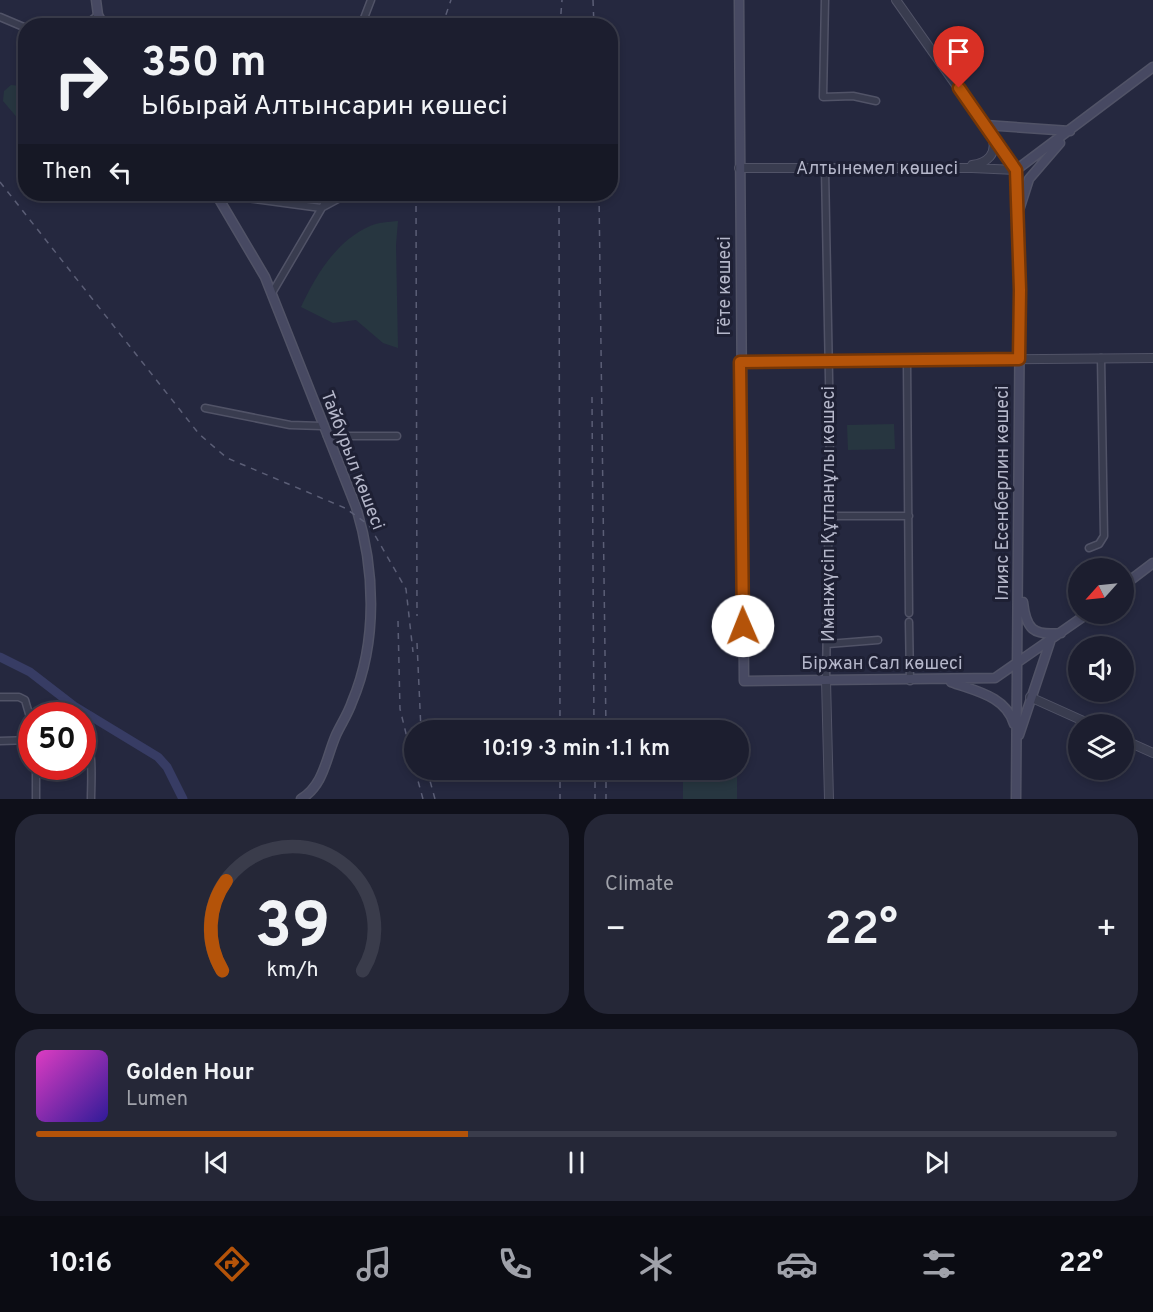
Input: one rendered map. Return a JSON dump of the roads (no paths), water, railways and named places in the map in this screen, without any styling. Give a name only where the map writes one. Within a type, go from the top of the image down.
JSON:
[{"type":"main road","points":[[96,0],[100,18]]},
{"type":"main road","name":"Гёте көшесі","points":[[739,0],[744,681]]},
{"type":"main road","points":[[1016,170],[1153,67]]},
{"type":"main road","points":[[985,126],[1070,131]]},
{"type":"main road","points":[[1017,217],[1029,179],[1070,131]]},
{"type":"main road","name":"Ілияс Есенберлин көшесі","points":[[1016,170],[1020,290],[1016,799]]},
{"type":"main road","name":"Тайбурыл көшесі","points":[[220,201],[265,277],[322,426],[356,507],[367,543],[370,596],[367,650],[362,675],[317,785],[301,799]]},
{"type":"main road","points":[[1134,577],[1153,563]]},
{"type":"main road","points":[[1019,577],[1025,621],[1037,633],[1061,633]]},
{"type":"main road","name":"Біржан Сал көшесі","points":[[744,681],[910,681],[995,678],[1073,624]]},
{"type":"main road","points":[[1016,744],[1051,640]]},
{"type":"main road","points":[[945,680],[999,702],[1011,714],[1016,734]]},
{"type":"street","points":[[364,18],[371,0]]},
{"type":"street","points":[[825,0],[823,97],[852,96],[876,101]]},
{"type":"street","points":[[896,0],[1016,170]]},
{"type":"street","points":[[94,18],[98,15]]},
{"type":"street","points":[[0,17],[18,25]]},
{"type":"street","points":[[954,168],[978,164],[990,157],[993,142],[985,126]]},
{"type":"street","name":"Алтынемел көшесі","points":[[739,168],[1016,170]]},
{"type":"street","name":"Иманжүсіп Құтпанұлы көшесі","points":[[825,169],[829,362],[826,680]]},
{"type":"street","points":[[268,201],[321,208],[334,201]]},
{"type":"street","points":[[272,294],[326,201]]},
{"type":"street","points":[[1089,548],[1099,544],[1104,536],[1101,358]]},
{"type":"street","points":[[740,362],[1153,358]]},
{"type":"street","points":[[907,362],[909,613]]},
{"type":"street","points":[[205,408],[290,425],[322,426]]},
{"type":"street","points":[[326,436],[397,436]]},
{"type":"street","points":[[828,516],[909,516]]},
{"type":"street","points":[[909,622],[910,681]]},
{"type":"street","points":[[828,644],[878,640]]},
{"type":"street","points":[[826,680],[829,799]]},
{"type":"street","points":[[0,697],[19,697],[26,702]]},
{"type":"street","points":[[1030,697],[1068,714]]},
{"type":"street","points":[[0,741],[18,740]]},
{"type":"street","points":[[1134,744],[1153,753]]},
{"type":"street","points":[[36,780],[36,799]]},
{"type":"street","points":[[91,780],[91,799]]},
{"type":"waterway","points":[[0,657],[30,672],[74,706],[158,757],[167,767],[183,799]]},
{"type":"railway","points":[[445,18],[451,0]]},
{"type":"railway","points":[[561,18],[562,0]]},
{"type":"railway","points":[[593,0],[594,18]]},
{"type":"railway","points":[[0,182],[199,434],[227,458],[345,508],[369,525],[406,589],[413,652]]},
{"type":"railway","points":[[416,201],[417,616]]},
{"type":"railway","points":[[559,201],[560,720]]},
{"type":"railway","points":[[599,201],[606,720]]},
{"type":"railway","points":[[592,397],[594,720]]},
{"type":"railway","points":[[398,621],[400,709],[404,725]]},
{"type":"railway","points":[[417,643],[421,720]]},
{"type":"railway","points":[[418,780],[423,799]]},
{"type":"railway","points":[[430,780],[435,799]]},
{"type":"railway","points":[[560,780],[560,799]]},
{"type":"railway","points":[[595,780],[595,799]]},
{"type":"railway","points":[[606,780],[606,799]]}]
